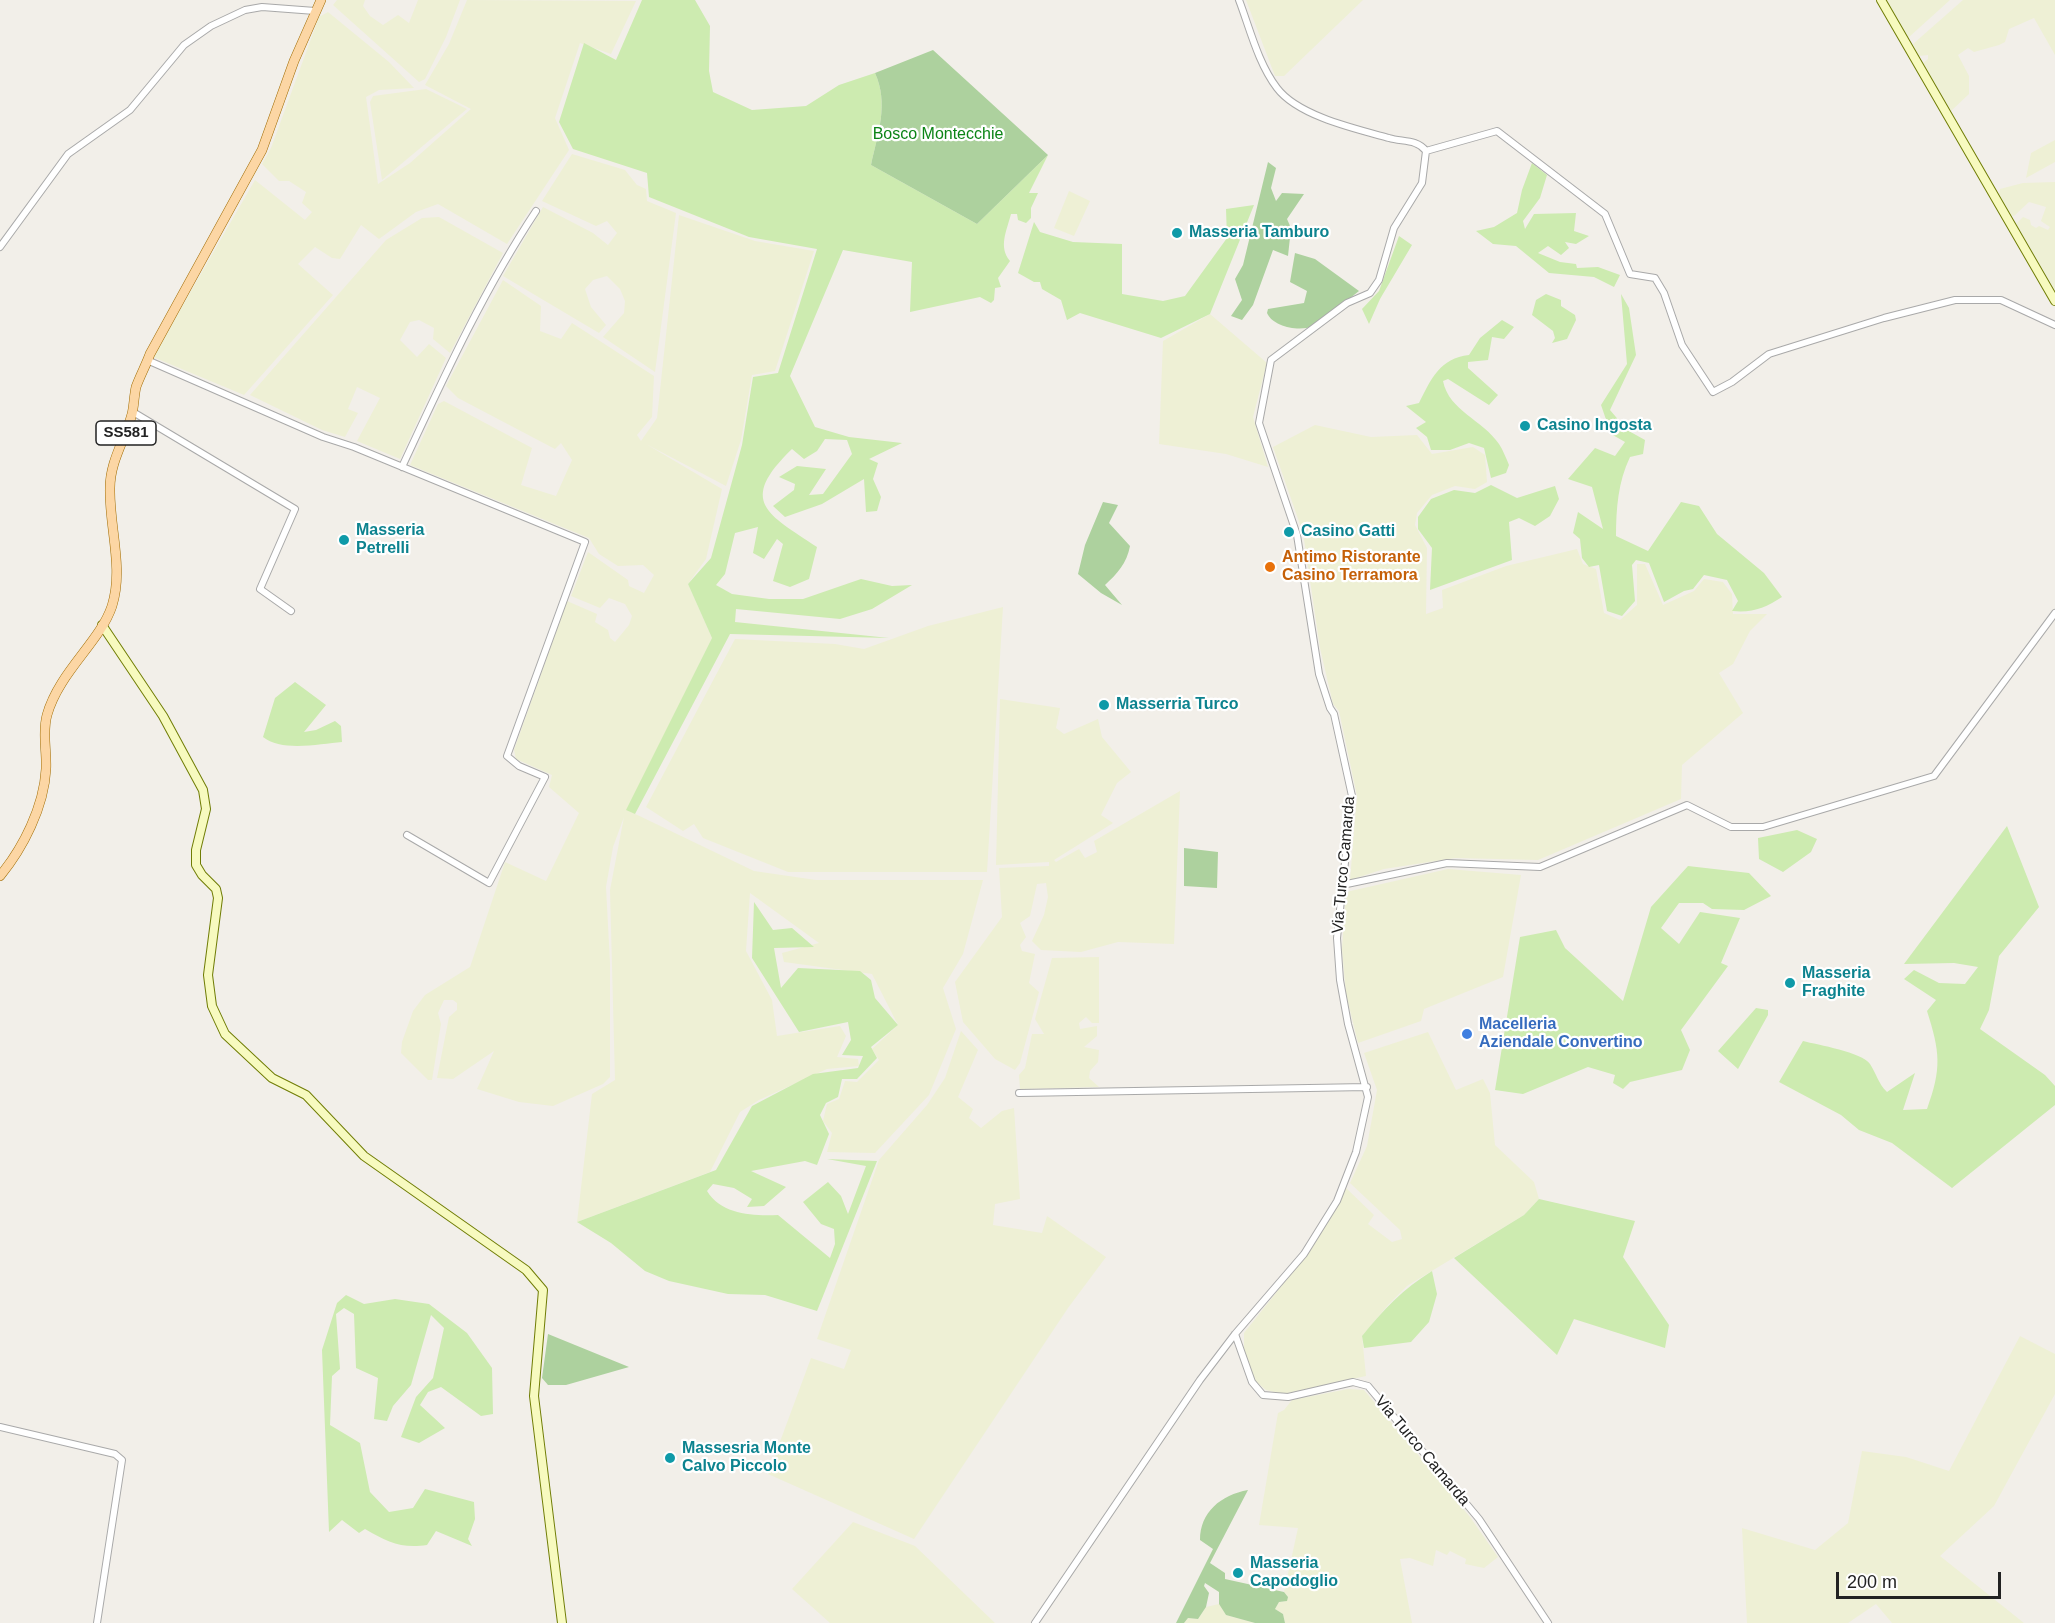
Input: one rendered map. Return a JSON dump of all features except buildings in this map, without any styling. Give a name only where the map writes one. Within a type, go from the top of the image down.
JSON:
[{"type":"main road","name":"SS581","points":[[0,876],[23,845],[42,791],[46,770],[45,728],[51,703],[71,667],[102,625],[112,605],[115,590],[110,488],[118,448],[133,412],[136,388],[147,360],[262,150],[321,0]]},
{"type":"street","points":[[1239,0],[1265,67],[1285,96],[1318,115],[1357,129],[1418,143],[1426,151],[1497,131],[1605,214],[1630,274],[1655,278],[1664,293],[1682,345],[1713,392],[1732,382],[1770,354],[1884,318],[1955,300],[1974,298],[2001,300],[2055,325]]},
{"type":"street","points":[[1881,0],[2055,301]]},
{"type":"street","points":[[0,247],[68,154],[130,110],[184,45],[211,26],[245,10],[262,6],[315,11]]},
{"type":"street","name":"Via Turco Camarda","points":[[1426,151],[1422,183],[1394,228],[1375,288],[1362,298],[1347,303],[1271,360],[1259,415],[1261,435],[1297,535],[1319,674],[1334,714],[1352,796],[1337,938],[1342,998],[1368,1097],[1356,1152],[1337,1201],[1304,1254],[1235,1334],[1252,1382],[1263,1395],[1288,1397],[1353,1382],[1368,1386],[1479,1519],[1548,1623]]},
{"type":"street","points":[[402,467],[452,359],[488,296],[503,261],[536,211]]},
{"type":"street","points":[[147,360],[323,437],[585,542],[507,756],[519,766],[545,777],[489,883],[407,835]]},
{"type":"street","points":[[133,412],[295,509],[260,589],[291,611]]},
{"type":"street","points":[[1342,885],[1448,863],[1540,867],[1687,805],[1731,827],[1763,827],[1934,776],[2055,613]]},
{"type":"street","points":[[102,625],[163,716],[206,801],[196,850],[196,865],[216,889],[218,898],[208,975],[212,1006],[225,1034],[272,1078],[306,1095],[364,1156],[526,1269],[543,1290],[534,1396],[562,1623]]},
{"type":"street","points":[[1019,1093],[1367,1087]]},
{"type":"street","points":[[1035,1623],[1200,1380],[1235,1334]]},
{"type":"street","points":[[0,1427],[115,1454],[122,1460],[98,1623]]},
{"type":"green space","points":[[337,0],[365,0],[363,6],[370,16],[383,25],[398,15],[409,23],[418,0],[460,0],[446,37],[425,79],[419,82],[333,5]]},
{"type":"green space","points":[[467,0],[636,1],[611,54],[580,43],[555,118],[569,150],[507,244],[438,204],[416,212],[379,239],[361,225],[340,259],[332,258],[315,247],[298,264],[333,295],[244,395],[153,357],[255,180],[305,220],[312,212],[302,203],[306,192],[289,181],[279,181],[262,164],[271,148],[319,17],[328,12],[389,62],[414,88],[379,90],[366,97],[378,184],[410,163],[471,109],[425,85],[449,44]]},
{"type":"green space","points":[[642,0],[695,0],[710,26],[709,71],[713,92],[752,110],[806,106],[839,85],[875,73],[882,107],[871,165],[977,224],[1048,155],[1029,193],[1038,193],[1031,208],[1031,218],[1026,223],[1018,220],[1017,214],[1011,214],[1004,244],[1006,256],[1010,261],[998,278],[1001,287],[995,288],[994,300],[991,303],[980,297],[910,312],[912,262],[843,250],[790,376],[815,427],[849,437],[902,443],[869,459],[878,463],[873,479],[881,497],[877,511],[866,512],[864,479],[822,504],[785,517],[773,506],[794,490],[795,484],[779,477],[797,466],[826,469],[809,495],[823,494],[852,454],[847,440],[825,439],[817,451],[804,459],[792,449],[775,467],[766,482],[763,495],[773,515],[817,547],[809,579],[790,587],[773,581],[783,544],[777,539],[764,559],[753,553],[758,527],[735,533],[725,574],[716,585],[732,594],[769,599],[803,599],[861,579],[892,586],[912,585],[872,609],[840,619],[736,609],[735,622],[889,638],[730,634],[635,814],[626,810],[712,638],[688,584],[711,558],[742,445],[753,377],[778,373],[817,249],[749,237],[649,197],[647,173],[573,149],[559,122],[584,43],[616,60]]},
{"type":"green space","points":[[1246,0],[1363,0],[1284,76],[1275,76]]},
{"type":"green space","points":[[1886,0],[1950,0],[1908,38]]},
{"type":"green space","points":[[1963,0],[2055,0],[2055,55],[2034,18],[2009,29],[2005,42],[1999,45],[1974,52],[1968,48],[1958,55],[1969,76],[1969,94],[1951,111],[1923,63],[1928,59],[1928,55],[1919,56],[1913,44]]},
{"type":"green space","name":"Bosco Montecchie","points":[[933,50],[1048,155],[977,224],[871,165],[882,107],[875,73]]},
{"type":"green space","points":[[426,89],[467,109],[382,180],[370,102],[373,96]]},
{"type":"green space","points":[[2055,140],[2055,162],[2026,178],[2031,153]]},
{"type":"green space","points":[[572,154],[625,170],[637,185],[646,189],[647,201],[676,213],[655,372],[603,337],[624,313],[625,301],[620,289],[607,276],[593,280],[585,289],[591,307],[606,325],[599,333],[503,276],[543,207],[593,233],[608,245],[617,233],[607,221],[596,226],[542,201]]},
{"type":"green space","points":[[1268,162],[1276,168],[1271,188],[1276,201],[1282,193],[1304,194],[1287,219],[1291,228],[1288,256],[1273,250],[1253,305],[1242,320],[1231,316],[1242,300],[1235,279],[1243,265]]},
{"type":"green space","points":[[1532,163],[1547,175],[1540,198],[1523,221],[1525,229],[1534,214],[1576,213],[1574,231],[1589,236],[1576,244],[1565,242],[1569,248],[1561,255],[1548,246],[1538,253],[1560,262],[1576,264],[1577,268],[1598,267],[1620,275],[1614,287],[1594,277],[1549,273],[1516,246],[1493,244],[1476,231],[1494,227],[1517,213],[1522,190]]},
{"type":"green space","points":[[2055,182],[2055,290],[2016,224],[2023,217],[2030,220],[2031,225],[2036,228],[2039,226],[2048,230],[2050,227],[2041,221],[2046,207],[2029,202],[2014,216],[2011,215],[1999,194],[2000,189],[2023,183]]},
{"type":"green space","points":[[1069,191],[1090,201],[1074,236],[1054,228]]},
{"type":"green space","points":[[1254,205],[1210,314],[1161,338],[1080,313],[1067,320],[1061,300],[1042,289],[1040,282],[1034,282],[1018,273],[1034,222],[1040,232],[1073,242],[1122,244],[1122,294],[1163,301],[1185,296],[1227,238],[1226,209]]},
{"type":"green space","points":[[679,215],[755,241],[814,251],[775,371],[752,375],[741,440],[726,486],[646,444],[722,489],[706,559],[688,584],[712,638],[627,810],[754,871],[816,880],[983,880],[963,954],[943,988],[956,1029],[929,1095],[875,1153],[827,1152],[832,1133],[823,1121],[827,1104],[839,1099],[845,1081],[857,1082],[879,1060],[872,1049],[898,1025],[872,974],[784,962],[782,953],[819,943],[750,893],[746,951],[772,1000],[777,1036],[840,1026],[846,1036],[837,1057],[858,1059],[859,1066],[827,1069],[759,1100],[740,1112],[710,1172],[577,1222],[592,1094],[615,1080],[610,890],[624,817],[613,847],[606,887],[610,963],[610,1077],[603,1084],[553,1106],[519,1102],[477,1089],[494,1051],[453,1079],[437,1078],[449,1017],[457,1010],[457,1003],[453,1000],[444,1000],[438,1013],[441,1024],[432,1080],[428,1080],[401,1053],[402,1042],[413,1011],[425,995],[470,967],[505,862],[546,881],[579,813],[549,787],[552,775],[516,759],[514,750],[567,601],[597,614],[595,622],[608,630],[610,638],[615,642],[629,625],[632,616],[625,604],[609,598],[600,608],[571,596],[588,552],[628,580],[629,586],[644,593],[654,575],[643,565],[618,566],[599,554],[589,538],[410,465],[438,404],[444,401],[532,448],[521,485],[556,496],[572,460],[561,443],[555,449],[458,398],[446,386],[503,280],[541,306],[540,331],[561,339],[572,323],[654,376],[652,417],[637,435],[641,441],[657,418]]},
{"type":"green space","points":[[439,217],[503,253],[450,353],[433,339],[434,328],[419,320],[410,322],[400,340],[417,357],[429,344],[446,358],[400,459],[357,441],[380,398],[357,387],[348,409],[358,413],[345,437],[322,430],[250,395],[386,240],[422,218]]},
{"type":"green space","points":[[1399,236],[1412,245],[1380,299],[1369,324],[1362,309],[1379,291]]},
{"type":"green space","points":[[1295,253],[1315,259],[1359,291],[1325,318],[1308,328],[1281,325],[1270,318],[1267,313],[1268,309],[1304,303],[1307,291],[1290,282]]},
{"type":"green space","points":[[1546,294],[1561,300],[1561,306],[1575,315],[1576,320],[1567,339],[1552,343],[1555,338],[1553,331],[1532,315],[1536,300]]},
{"type":"green space","points":[[1621,294],[1629,308],[1636,355],[1610,410],[1627,430],[1645,440],[1643,454],[1630,457],[1623,476],[1617,506],[1616,536],[1648,551],[1681,502],[1699,506],[1717,534],[1764,573],[1782,597],[1770,604],[1753,610],[1732,611],[1738,601],[1727,580],[1704,575],[1693,589],[1684,591],[1664,602],[1649,563],[1636,560],[1632,565],[1635,601],[1622,616],[1607,611],[1599,565],[1589,567],[1582,558],[1580,539],[1573,533],[1578,512],[1603,529],[1592,487],[1568,479],[1595,448],[1615,456],[1625,442],[1611,434],[1601,405],[1627,364]]},
{"type":"green space","points":[[1210,314],[1267,363],[1253,417],[1268,467],[1226,454],[1159,444],[1163,341]]},
{"type":"green space","points":[[1502,320],[1514,327],[1504,339],[1492,337],[1488,360],[1468,362],[1468,368],[1498,395],[1489,405],[1448,379],[1443,381],[1452,400],[1492,436],[1503,451],[1509,465],[1506,473],[1491,478],[1484,448],[1469,443],[1450,450],[1431,450],[1427,437],[1416,428],[1426,422],[1406,406],[1419,403],[1428,386],[1444,365],[1451,360],[1469,355],[1480,338]]},
{"type":"green space","points":[[1315,425],[1371,437],[1417,435],[1432,454],[1473,447],[1485,455],[1487,482],[1475,489],[1455,486],[1432,495],[1417,513],[1415,525],[1427,548],[1426,614],[1443,608],[1442,590],[1506,566],[1577,549],[1583,564],[1596,569],[1604,613],[1620,620],[1637,605],[1637,564],[1645,564],[1663,605],[1694,591],[1704,579],[1723,582],[1732,594],[1733,614],[1767,614],[1750,631],[1733,664],[1719,673],[1743,713],[1682,765],[1681,799],[1538,860],[1455,858],[1384,869],[1350,880],[1357,796],[1339,711],[1333,704],[1320,648],[1303,533],[1273,447]]},
{"type":"green space","points":[[1491,485],[1517,498],[1555,486],[1559,499],[1550,516],[1535,526],[1519,518],[1509,522],[1512,560],[1430,590],[1432,548],[1418,529],[1418,517],[1431,499],[1454,490],[1475,493]]},
{"type":"green space","points":[[1103,502],[1118,505],[1109,523],[1130,546],[1121,568],[1105,585],[1122,605],[1101,593],[1078,574],[1085,545]]},
{"type":"green space","points":[[1003,607],[987,872],[788,872],[703,838],[694,824],[683,831],[646,807],[735,639],[835,644],[864,649],[928,626]]},
{"type":"green space","points":[[295,682],[326,705],[304,732],[316,730],[335,721],[341,726],[342,742],[290,746],[271,742],[263,737],[275,698]]},
{"type":"green space","points":[[1000,699],[1060,708],[1056,728],[1064,734],[1098,719],[1102,737],[1131,772],[1117,783],[1101,815],[1113,823],[1054,860],[1056,862],[1079,849],[1085,858],[1097,852],[1094,841],[1180,791],[1174,944],[1118,942],[1081,952],[1041,950],[1032,941],[1044,915],[1048,897],[1046,883],[1037,884],[1030,916],[1020,923],[1026,937],[1020,945],[1022,951],[1035,954],[1029,983],[1039,992],[1020,1063],[1015,1070],[995,1059],[963,1022],[955,982],[1002,917],[999,868],[1049,866],[1049,862],[996,865]]},
{"type":"green space","points":[[2007,826],[2039,907],[1999,956],[1989,1010],[1980,1029],[2045,1075],[2055,1086],[2055,1105],[1952,1188],[1892,1143],[1859,1130],[1841,1115],[1779,1082],[1803,1041],[1849,1053],[1865,1060],[1870,1064],[1887,1092],[1915,1073],[1903,1110],[1927,1109],[1935,1082],[1938,1060],[1935,1038],[1927,1011],[1936,1000],[1904,979],[1914,970],[1939,983],[1965,984],[1978,967],[1954,963],[1904,964]]},
{"type":"green space","points":[[1797,830],[1817,839],[1811,852],[1783,872],[1759,859],[1758,838]]},
{"type":"green space","points":[[1184,848],[1218,852],[1217,888],[1184,886]]},
{"type":"green space","points":[[1688,866],[1749,873],[1771,896],[1744,910],[1712,909],[1703,903],[1679,903],[1661,928],[1679,944],[1700,912],[1740,918],[1721,963],[1728,966],[1681,1030],[1690,1050],[1682,1070],[1630,1082],[1623,1089],[1613,1083],[1615,1075],[1588,1067],[1523,1094],[1495,1090],[1520,937],[1556,930],[1565,948],[1623,1001],[1651,907]]},
{"type":"green space","points":[[1448,869],[1521,875],[1503,977],[1424,1009],[1421,1021],[1358,1043],[1346,994],[1342,949],[1346,892]]},
{"type":"green space","points":[[754,902],[773,930],[792,928],[814,947],[774,948],[781,988],[798,968],[860,971],[871,980],[875,998],[898,1025],[871,1047],[877,1058],[857,1079],[842,1079],[838,1097],[826,1103],[820,1115],[829,1134],[817,1165],[805,1161],[751,1171],[786,1187],[764,1206],[747,1207],[752,1199],[734,1188],[713,1184],[707,1191],[713,1199],[729,1209],[749,1214],[778,1215],[830,1258],[835,1244],[834,1229],[821,1224],[803,1202],[828,1182],[841,1196],[848,1214],[866,1166],[827,1159],[877,1161],[817,1311],[765,1295],[728,1294],[669,1281],[645,1271],[611,1243],[577,1222],[716,1170],[752,1106],[813,1074],[858,1068],[863,1056],[842,1055],[851,1040],[848,1022],[799,1032],[752,958]]},
{"type":"green space","points":[[1099,957],[1099,1023],[1092,1023],[1086,1017],[1079,1023],[1080,1029],[1097,1026],[1097,1036],[1084,1047],[1099,1050],[1098,1062],[1090,1071],[1089,1078],[1099,1087],[1020,1089],[1019,1075],[1025,1068],[1032,1034],[1044,1034],[1035,1019],[1052,958]]},
{"type":"green space","points":[[1756,1008],[1768,1010],[1768,1015],[1738,1069],[1718,1051]]},
{"type":"green space","points":[[961,1031],[978,1050],[958,1097],[973,1109],[969,1118],[981,1128],[1002,1111],[1014,1108],[1020,1199],[995,1204],[993,1225],[1042,1233],[1047,1216],[1106,1257],[1068,1308],[914,1539],[768,1474],[811,1358],[844,1369],[851,1350],[817,1339],[879,1160],[927,1105],[945,1078]]},
{"type":"green space","points":[[1428,1032],[1456,1090],[1483,1079],[1490,1093],[1495,1145],[1534,1182],[1539,1199],[1524,1215],[1407,1286],[1388,1305],[1362,1336],[1366,1376],[1283,1394],[1266,1390],[1255,1381],[1244,1351],[1244,1333],[1307,1254],[1346,1188],[1374,1215],[1368,1224],[1392,1242],[1402,1239],[1400,1230],[1350,1183],[1367,1146],[1377,1090],[1364,1053]]},
{"type":"green space","points":[[1539,1199],[1635,1221],[1623,1257],[1669,1325],[1665,1348],[1574,1319],[1557,1355],[1454,1258],[1524,1215]]},
{"type":"green space","points":[[1432,1271],[1437,1294],[1429,1322],[1411,1342],[1364,1348],[1362,1336],[1378,1317],[1394,1300]]},
{"type":"green space","points":[[346,1295],[364,1304],[395,1299],[429,1304],[467,1333],[492,1368],[493,1414],[481,1416],[441,1387],[428,1392],[420,1405],[445,1428],[419,1443],[401,1437],[416,1397],[433,1378],[444,1328],[431,1315],[411,1385],[393,1406],[387,1421],[374,1419],[378,1378],[356,1368],[354,1314],[344,1308],[336,1314],[340,1369],[332,1376],[330,1425],[360,1443],[370,1492],[389,1512],[413,1508],[425,1489],[474,1502],[475,1519],[468,1539],[472,1546],[436,1531],[427,1545],[402,1545],[388,1541],[365,1529],[359,1533],[342,1520],[329,1532],[322,1350],[337,1303]]},
{"type":"green space","points":[[548,1334],[629,1367],[566,1385],[548,1385],[542,1378]]},
{"type":"green space","points":[[2020,1336],[2055,1354],[2055,1394],[1994,1506],[1940,1556],[2024,1623],[1892,1623],[1876,1604],[1848,1623],[1747,1623],[1742,1528],[1815,1550],[1848,1523],[1862,1451],[1906,1457],[1949,1471]]},
{"type":"green space","points":[[1348,1389],[1364,1390],[1470,1517],[1498,1557],[1484,1568],[1465,1564],[1466,1559],[1450,1551],[1447,1555],[1436,1550],[1433,1566],[1410,1558],[1400,1559],[1412,1623],[1285,1623],[1283,1614],[1275,1609],[1279,1602],[1286,1601],[1288,1597],[1284,1592],[1298,1528],[1259,1525],[1278,1413],[1284,1410],[1292,1400]]},
{"type":"green space","points":[[1248,1490],[1210,1563],[1225,1573],[1225,1579],[1284,1592],[1288,1597],[1287,1601],[1279,1602],[1275,1609],[1283,1614],[1285,1623],[1255,1623],[1226,1615],[1219,1604],[1219,1592],[1205,1583],[1204,1586],[1209,1593],[1206,1607],[1198,1619],[1188,1618],[1184,1623],[1176,1623],[1213,1549],[1200,1540],[1201,1530],[1208,1513],[1229,1496]]},
{"type":"green space","points":[[853,1522],[915,1546],[995,1623],[830,1623],[792,1589]]},
{"type":"green space","points":[[1219,1604],[1226,1615],[1255,1623],[1184,1623],[1188,1618],[1198,1619],[1206,1607]]},
{"type":"place","name":"Masseria Tamburo","points":[[1177,233]]},
{"type":"place","name":"Casino Ingosta","points":[[1525,426]]},
{"type":"place","name":"Casino Gatti","points":[[1289,532]]},
{"type":"place","name":"Masseria Petrelli","points":[[344,540]]},
{"type":"place","name":"Antimo Ristorante Casino Terramora","points":[[1270,567]]},
{"type":"place","name":"Masserria Turco","points":[[1104,705]]},
{"type":"place","name":"Masseria Fraghite","points":[[1790,983]]},
{"type":"place","name":"Macelleria Aziendale Convertino","points":[[1467,1034]]},
{"type":"place","name":"Massesria Monte Calvo Piccolo","points":[[670,1458]]},
{"type":"place","name":"Masseria Capodoglio","points":[[1238,1573]]}]
